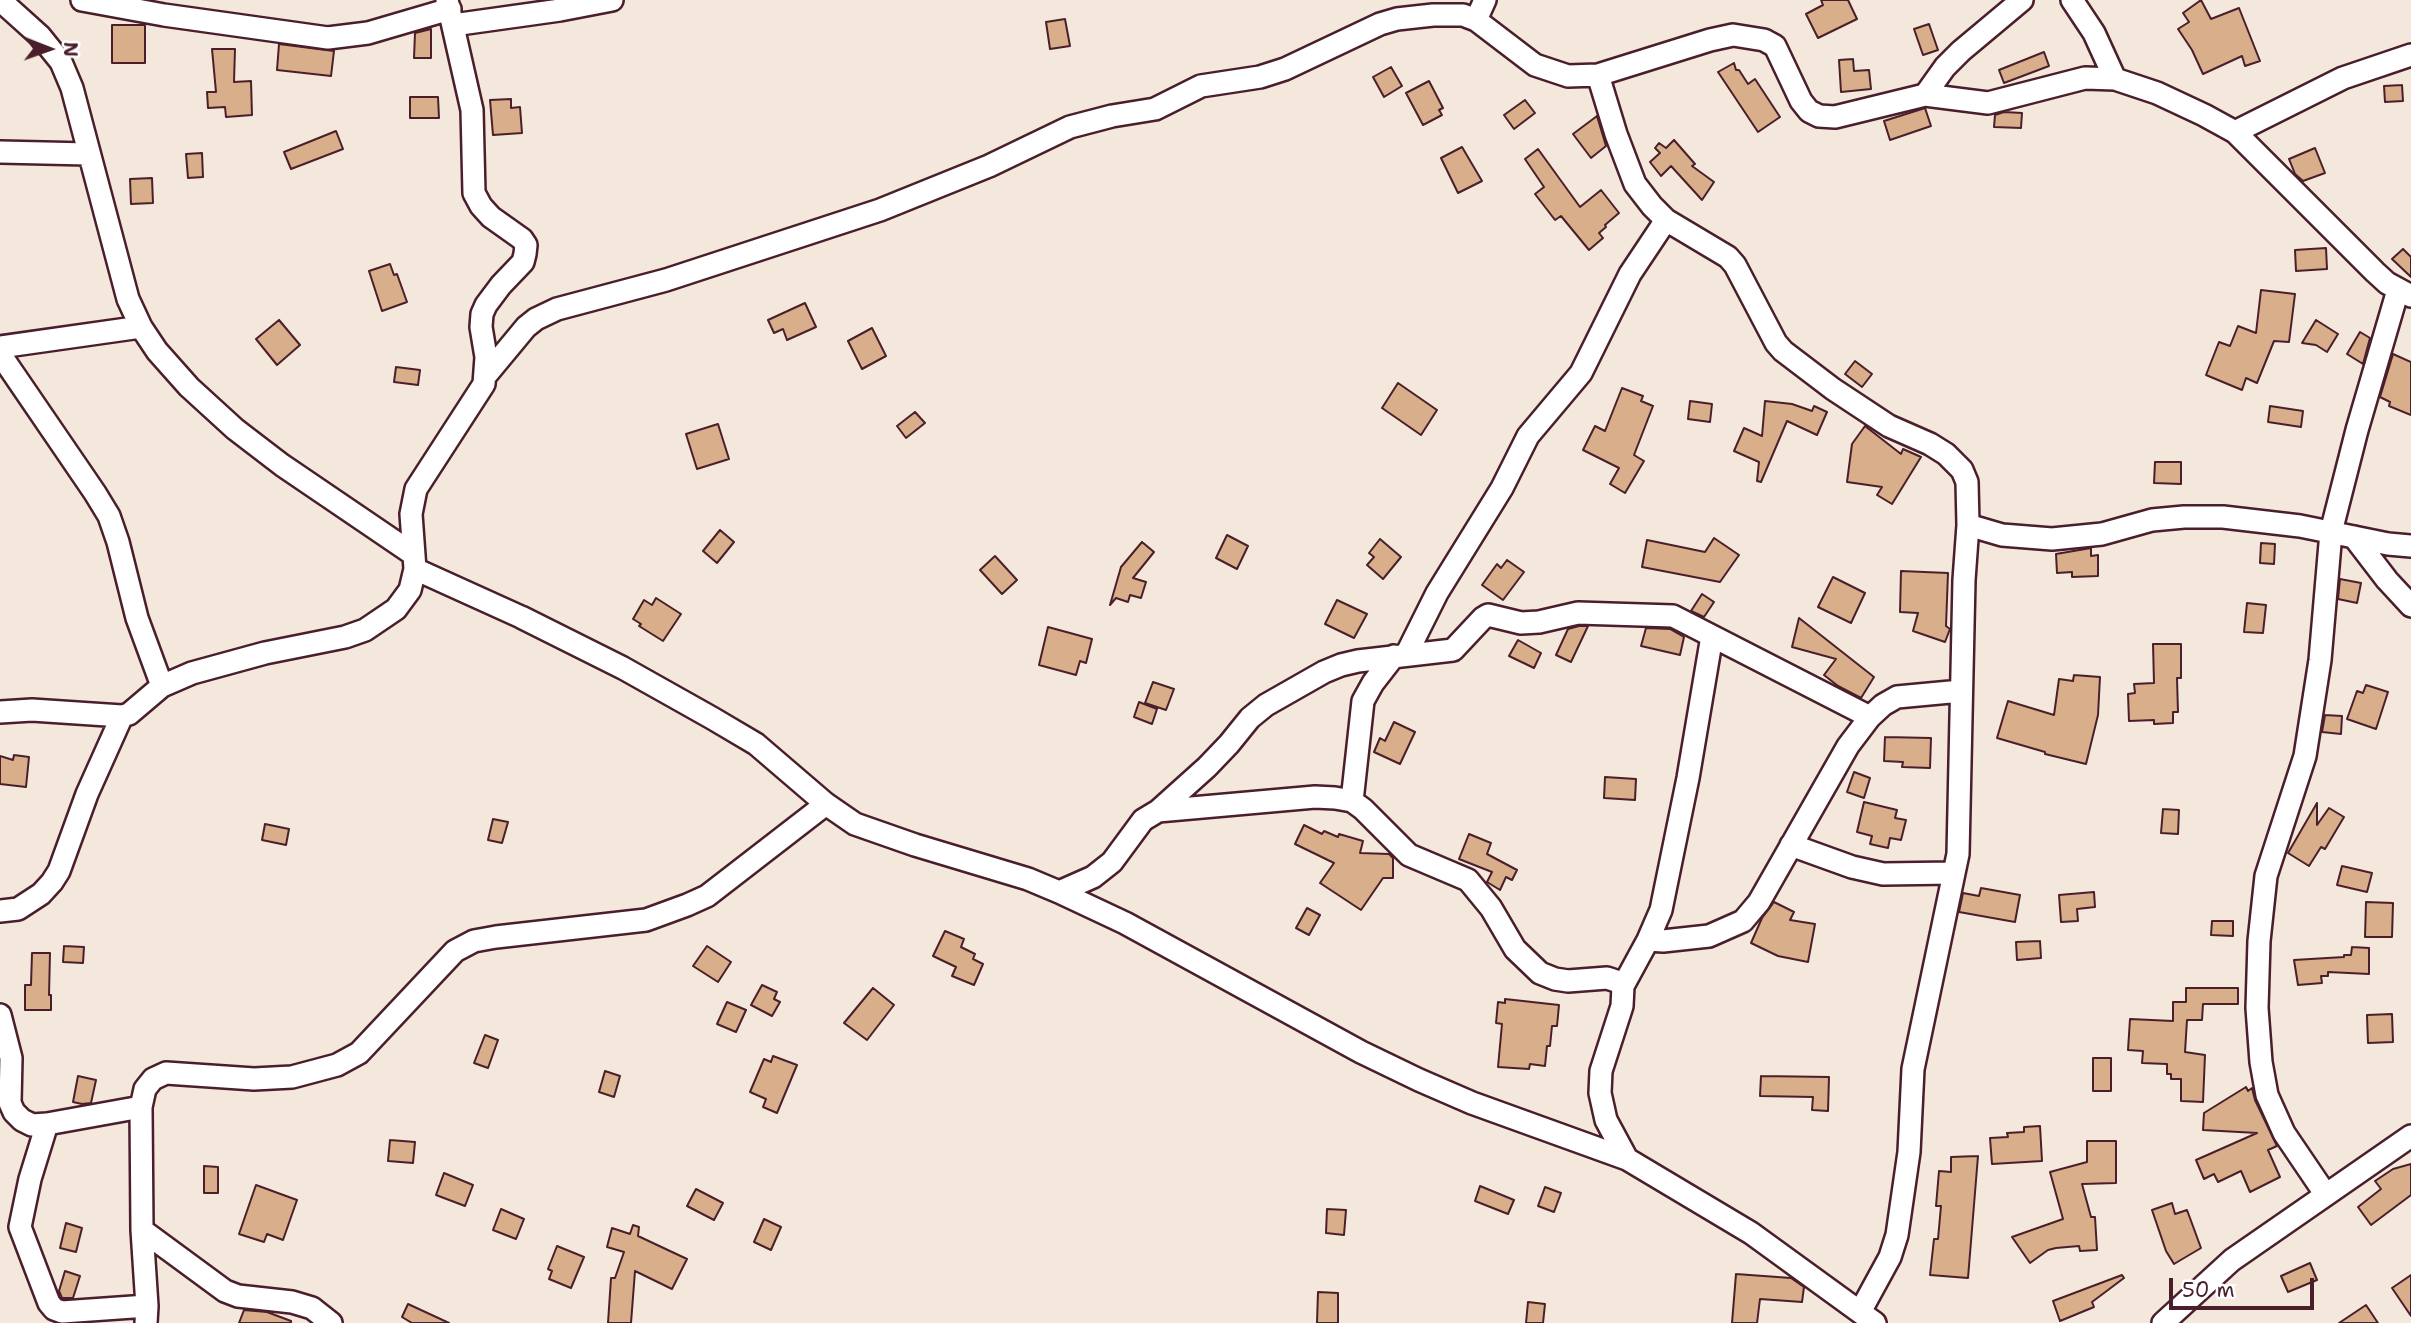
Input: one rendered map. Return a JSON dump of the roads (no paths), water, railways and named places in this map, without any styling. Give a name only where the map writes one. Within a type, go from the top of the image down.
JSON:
[{"type":"street","points":[[0,0],[40,36],[61,62],[72,88],[128,299],[141,327],[157,351],[181,378],[235,429],[414,561],[623,668],[756,744],[826,804],[855,824],[1028,879],[1059,892],[1125,923],[1361,1052],[1419,1080],[1472,1103],[1627,1159],[1751,1233],[1868,1318],[1897,1235],[1908,1163],[1913,1069],[1960,839],[1967,482],[1962,470],[1938,449],[1889,426],[1833,389],[1783,351],[1728,257],[1666,219],[1635,184],[1598,75]]},
{"type":"street","points":[[82,0],[164,15],[328,38],[368,33],[450,11],[560,10],[612,0]]},
{"type":"street","points":[[1476,20],[1485,0]]},
{"type":"street","points":[[1925,96],[1945,67],[2022,0]]},
{"type":"street","points":[[2072,0],[2094,33],[2115,79]]},
{"type":"street","points":[[0,712],[32,710],[122,716],[134,712],[171,680],[217,664],[345,637],[365,630],[396,609],[411,590],[414,561],[411,514],[416,489],[480,393],[486,374],[526,327],[557,309],[657,283],[821,231],[989,166],[1070,127],[1112,116],[1155,110],[1201,86],[1260,77],[1285,69],[1367,30],[1395,10],[1476,20],[1527,60],[1549,71],[1569,76],[1598,75],[1710,40],[1741,36],[1764,40],[1774,46],[1785,64],[1801,101],[1819,116],[1852,115],[1925,96],[1988,103],[2085,78],[2115,79],[2157,93],[2235,132],[2375,272],[2404,293],[2357,430],[2331,532],[2320,660],[2305,756],[2266,876],[2259,941],[2257,1008],[2267,1094],[2284,1133],[2326,1195]]},
{"type":"street","points":[[450,11],[472,110],[476,199],[491,217],[522,239],[526,245],[523,262],[501,285],[482,314],[486,374]]},
{"type":"street","points":[[2235,132],[2343,78],[2411,55]]},
{"type":"street","points":[[0,152],[89,154]]},
{"type":"street","points":[[1352,801],[1363,701],[1373,683],[1400,655],[1502,488],[1528,436],[1581,373],[1630,274],[1666,219]]},
{"type":"street","points":[[0,347],[141,327]]},
{"type":"street","points":[[0,354],[109,516],[137,618],[162,686]]},
{"type":"street","points":[[1968,525],[2001,535],[2052,539],[2102,534],[2152,520],[2210,517],[2300,526],[2411,546]]},
{"type":"street","points":[[2354,537],[2386,580],[2411,606]]},
{"type":"street","points":[[1059,892],[1085,881],[1106,867],[1143,820],[1158,811],[1207,766],[1250,718],[1266,705],[1332,668],[1357,661],[1453,650],[1488,615],[1521,623],[1539,622],[1578,613],[1673,616],[1870,717]]},
{"type":"street","points":[[1627,1159],[1606,1120],[1600,1093],[1601,1071],[1622,1006],[1623,986],[1661,910],[1697,730],[1712,636]]},
{"type":"street","points":[[1648,940],[1709,936],[1743,921],[1759,902],[1848,746],[1870,717],[1897,697],[1961,691]]},
{"type":"street","points":[[0,911],[18,909],[41,894],[52,882],[122,716]]},
{"type":"street","points":[[1158,811],[1315,797],[1335,797],[1352,801],[1409,855],[1468,880],[1491,908],[1515,949],[1540,973],[1568,981],[1607,978],[1623,986]]},
{"type":"street","points":[[47,1124],[30,1179],[20,1227],[49,1303],[62,1312],[146,1315],[141,1107],[145,1089],[153,1079],[166,1073],[254,1079],[292,1076],[337,1065],[359,1053],[455,951],[464,946],[496,937],[646,920],[687,905],[707,896],[826,804]]},
{"type":"street","points":[[1791,845],[1852,867],[1882,874],[1954,873]]},
{"type":"street","points":[[0,1015],[11,1058],[10,1103],[14,1112],[32,1125],[141,1107]]},
{"type":"street","points":[[2163,1323],[2232,1260],[2411,1136]]},
{"type":"street","points":[[142,1230],[225,1291],[238,1296],[292,1302],[312,1308],[331,1323]]}]
